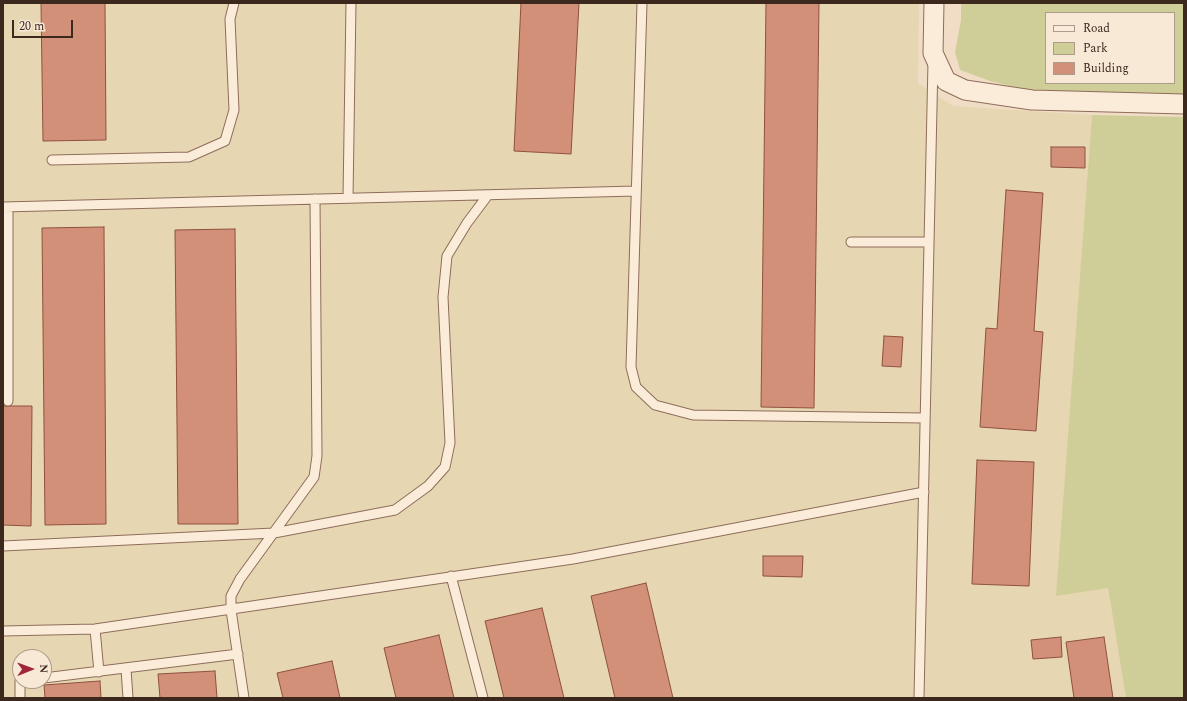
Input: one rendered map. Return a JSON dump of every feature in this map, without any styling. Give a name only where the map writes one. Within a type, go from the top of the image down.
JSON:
[{"type":"street","points":[[934,3],[933,53],[946,81],[965,90],[1032,100],[1184,104]]},
{"type":"lane","points":[[52,160],[189,157],[225,141],[234,110],[230,19],[234,3]]},
{"type":"lane","points":[[348,198],[351,3]]},
{"type":"lane","points":[[642,3],[631,367],[636,387],[655,405],[693,415],[925,418]]},
{"type":"lane","points":[[919,698],[933,53]]},
{"type":"lane","points":[[8,401],[5,207],[636,191]]},
{"type":"lane","points":[[3,546],[274,533],[396,510],[428,486],[445,467],[450,443],[443,297],[447,256],[467,223],[488,195]]},
{"type":"lane","points":[[244,698],[231,610],[231,596],[240,579],[314,477],[317,456],[315,199]]},
{"type":"lane","points":[[851,242],[929,242]]},
{"type":"lane","points":[[3,631],[95,629],[573,559],[924,492]]},
{"type":"lane","points":[[451,576],[484,698]]},
{"type":"lane","points":[[95,629],[99,672]]},
{"type":"lane","points":[[52,677],[238,654]]},
{"type":"lane","points":[[126,669],[128,698]]},
{"type":"shaded area","points":[[3,3],[919,3],[918,83],[953,106],[1092,115],[1057,595],[1108,588],[1126,698],[3,698]]},
{"type":"green space","points":[[961,3],[1184,3],[1184,95],[1033,92],[990,81],[960,70],[955,52],[961,20]]},
{"type":"green space","points":[[1092,115],[1184,117],[1184,698],[1126,698],[1108,588],[1056,596]]},
{"type":"building","points":[[41,3],[105,3],[106,140],[43,141]]},
{"type":"building","points":[[521,3],[579,3],[571,154],[514,151]]},
{"type":"building","points":[[766,3],[819,3],[814,408],[761,407]]},
{"type":"building","points":[[1051,147],[1085,147],[1085,168],[1051,167]]},
{"type":"building","points":[[1006,190],[1043,193],[1034,331],[1043,332],[1036,431],[980,427],[986,328],[997,329]]},
{"type":"building","points":[[104,227],[106,524],[45,525],[42,228]]},
{"type":"building","points":[[235,229],[238,524],[178,524],[175,230]]},
{"type":"building","points":[[884,336],[903,337],[901,367],[882,366]]},
{"type":"building","points":[[3,406],[32,406],[31,526],[3,525]]},
{"type":"building","points":[[977,460],[1034,462],[1029,586],[972,584]]},
{"type":"building","points":[[763,556],[803,556],[802,577],[763,576]]},
{"type":"building","points":[[646,583],[673,698],[615,698],[591,596]]},
{"type":"building","points":[[542,608],[564,698],[504,698],[485,621]]},
{"type":"building","points":[[439,635],[454,698],[396,698],[384,648]]},
{"type":"building","points":[[1061,637],[1062,657],[1033,659],[1031,640]]},
{"type":"building","points":[[1104,637],[1113,698],[1074,698],[1066,642]]},
{"type":"building","points":[[332,661],[340,698],[283,698],[277,673]]},
{"type":"building","points":[[215,671],[217,698],[160,698],[158,674]]},
{"type":"building","points":[[100,681],[101,698],[45,698],[44,689],[52,689],[52,684]]}]
